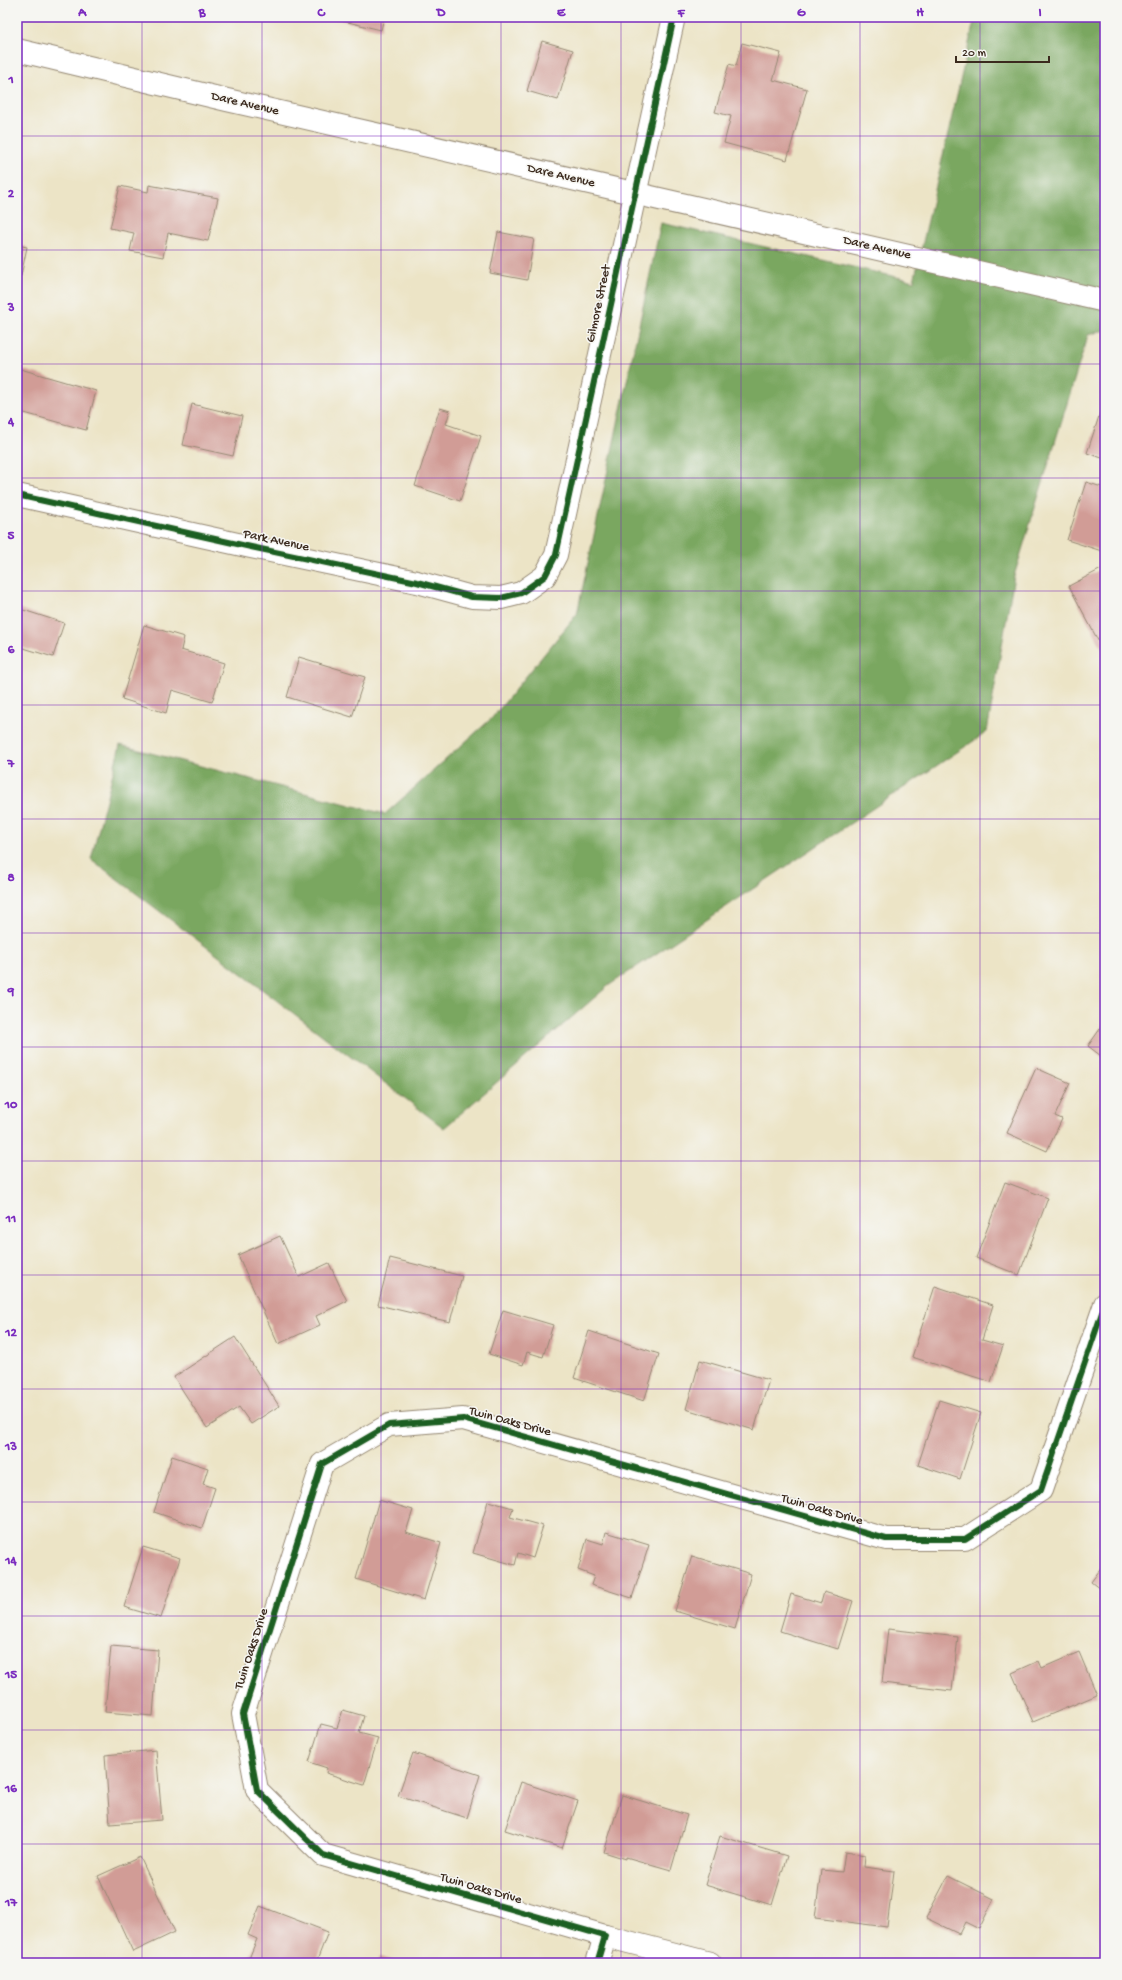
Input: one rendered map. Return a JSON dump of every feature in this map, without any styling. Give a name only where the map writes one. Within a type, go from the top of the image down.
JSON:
[{"type":"street","name":"Gilmore Street","points":[[530,587],[545,576],[556,555],[674,17]]},
{"type":"street","name":"Dare Avenue","points":[[17,50],[226,100],[1105,300]]},
{"type":"street","name":"Park Avenue","points":[[17,495],[251,548],[417,582],[472,597],[501,598],[521,593],[530,587]]},
{"type":"street","name":"Twin Oaks Drive","points":[[710,1963],[605,1936],[323,1855],[257,1790],[243,1714],[322,1464],[389,1425],[463,1419],[886,1539],[965,1539],[1041,1490],[1105,1304]]},
{"type":"street","points":[[598,1963],[605,1936]]},
{"type":"green space","points":[[975,17],[1105,17],[1105,330],[1088,335],[1014,576],[987,732],[608,986],[444,1128],[91,859],[120,745],[385,814],[492,718],[577,614],[661,223],[914,281]]},
{"type":"building","points":[[327,17],[384,17],[381,30]]},
{"type":"building","points":[[542,41],[573,50],[558,100],[527,91]]},
{"type":"building","points":[[742,43],[781,53],[773,80],[807,89],[787,160],[724,143],[731,116],[715,112],[729,64],[736,66]]},
{"type":"building","points":[[149,185],[218,198],[208,241],[168,233],[163,257],[130,251],[134,233],[110,228],[120,186],[148,192]]},
{"type":"building","points":[[498,232],[534,239],[527,280],[490,273]]},
{"type":"building","points":[[17,245],[27,247],[21,276],[17,275]]},
{"type":"building","points":[[17,368],[96,391],[86,430],[17,411]]},
{"type":"building","points":[[1105,398],[1105,459],[1087,453]]},
{"type":"building","points":[[192,404],[242,416],[233,456],[183,445]]},
{"type":"building","points":[[440,408],[450,411],[446,424],[481,436],[460,501],[415,486]]},
{"type":"building","points":[[1086,482],[1105,488],[1105,552],[1067,540]]},
{"type":"building","points":[[1105,567],[1105,647],[1102,648],[1069,586]]},
{"type":"building","points":[[17,608],[64,623],[53,657],[17,646]]},
{"type":"building","points":[[144,625],[184,637],[181,650],[224,663],[212,702],[172,690],[166,713],[122,699]]},
{"type":"building","points":[[299,657],[365,677],[352,717],[287,697]]},
{"type":"building","points":[[1105,1022],[1105,1059],[1088,1046]]},
{"type":"building","points":[[1036,1068],[1070,1083],[1055,1116],[1062,1119],[1047,1151],[1007,1133]]},
{"type":"building","points":[[1005,1182],[1048,1198],[1019,1275],[976,1258]]},
{"type":"building","points":[[280,1236],[299,1277],[329,1263],[347,1301],[316,1316],[320,1325],[278,1344],[238,1255]]},
{"type":"building","points":[[390,1258],[462,1276],[450,1322],[378,1305]]},
{"type":"building","points":[[935,1286],[993,1305],[982,1340],[1003,1346],[991,1382],[912,1357]]},
{"type":"building","points":[[503,1310],[553,1325],[543,1357],[527,1352],[523,1365],[489,1354]]},
{"type":"building","points":[[589,1331],[659,1354],[644,1401],[574,1378]]},
{"type":"building","points":[[235,1337],[279,1406],[251,1424],[239,1407],[207,1428],[174,1377]]},
{"type":"building","points":[[700,1360],[769,1380],[754,1430],[686,1409]]},
{"type":"building","points":[[939,1400],[981,1413],[960,1479],[918,1465]]},
{"type":"building","points":[[172,1456],[208,1468],[203,1484],[215,1488],[202,1528],[154,1512]]},
{"type":"building","points":[[379,1500],[413,1510],[406,1532],[441,1543],[424,1600],[356,1579]]},
{"type":"building","points":[[488,1501],[513,1508],[510,1517],[543,1526],[533,1558],[518,1553],[515,1565],[473,1553]]},
{"type":"building","points":[[606,1532],[649,1545],[632,1598],[591,1585],[594,1576],[578,1570],[587,1539],[603,1544]]},
{"type":"building","points":[[143,1547],[180,1558],[161,1618],[124,1607]]},
{"type":"building","points":[[692,1556],[751,1574],[735,1629],[675,1611]]},
{"type":"building","points":[[1105,1563],[1105,1593],[1091,1582]]},
{"type":"building","points":[[824,1592],[853,1601],[838,1649],[780,1631],[791,1594],[821,1603]]},
{"type":"building","points":[[888,1629],[958,1637],[952,1691],[882,1683]]},
{"type":"building","points":[[111,1646],[158,1650],[153,1716],[105,1712]]},
{"type":"building","points":[[1079,1652],[1097,1695],[1033,1722],[1012,1673],[1039,1661],[1042,1668]]},
{"type":"building","points":[[343,1710],[364,1716],[359,1733],[378,1738],[364,1785],[326,1773],[327,1768],[309,1762],[321,1724],[337,1728]]},
{"type":"building","points":[[156,1750],[162,1820],[110,1824],[105,1755]]},
{"type":"building","points":[[413,1753],[480,1775],[467,1818],[398,1796]]},
{"type":"building","points":[[521,1782],[578,1801],[562,1848],[505,1830]]},
{"type":"building","points":[[622,1795],[687,1815],[671,1870],[604,1852]]},
{"type":"building","points":[[720,1836],[787,1856],[772,1905],[705,1885]]},
{"type":"building","points":[[845,1852],[865,1855],[864,1867],[894,1871],[887,1927],[815,1918],[821,1870],[842,1872]]},
{"type":"building","points":[[140,1857],[175,1932],[133,1952],[98,1876]]},
{"type":"building","points":[[948,1876],[994,1899],[979,1929],[965,1922],[959,1934],[926,1918]]},
{"type":"building","points":[[260,1906],[328,1932],[316,1963],[254,1963],[248,1961],[257,1939],[248,1935]]},
{"type":"building","points":[[380,1957],[399,1963],[378,1963]]},
{"type":"cycle path","points":[[17,495],[417,582],[472,597],[501,598],[521,593],[545,576],[556,555],[674,17]]},
{"type":"cycle path","points":[[597,1963],[605,1936],[323,1855],[257,1790],[243,1714],[322,1464],[389,1425],[463,1419],[886,1539],[965,1539],[1041,1490],[1105,1304]]}]
